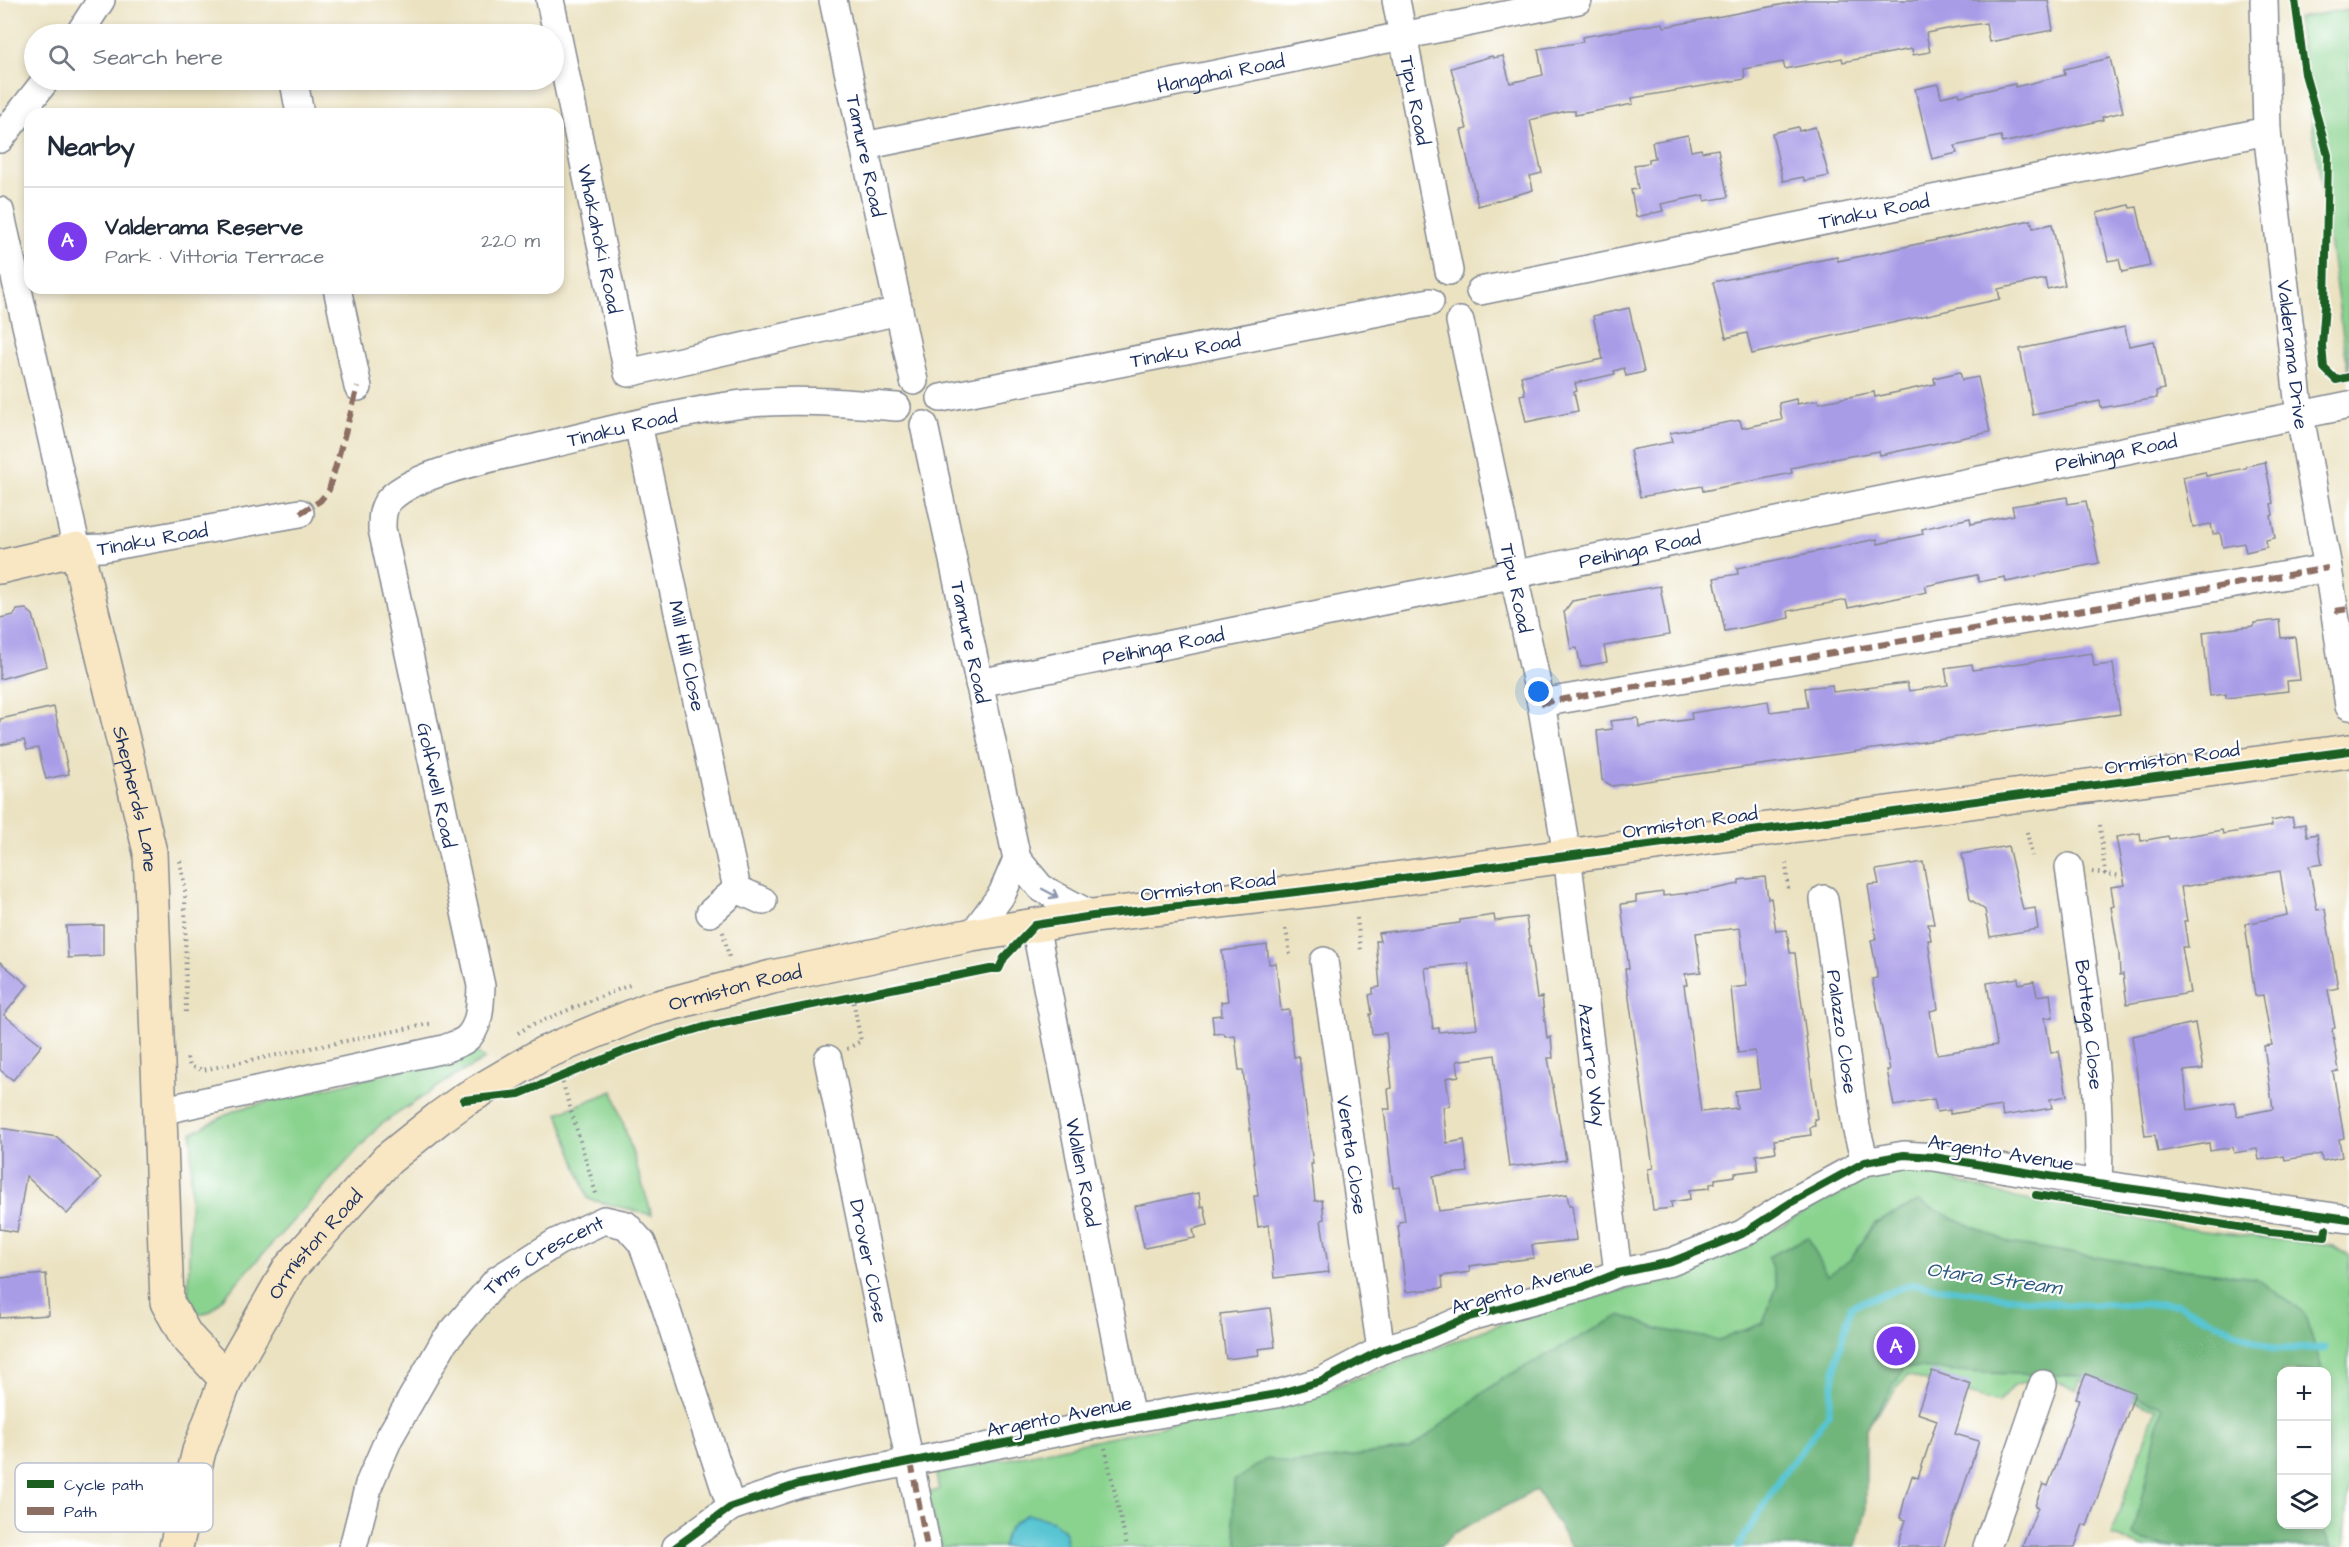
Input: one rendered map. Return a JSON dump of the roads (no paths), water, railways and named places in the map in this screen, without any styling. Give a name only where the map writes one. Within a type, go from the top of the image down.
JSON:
[{"type":"main road","points":[[0,567],[77,549]]},
{"type":"main road","name":"Shepherds Lane","points":[[77,549],[150,852],[167,1302],[186,1336],[226,1379]]},
{"type":"main road","name":"Ormiston Road","points":[[196,1463],[226,1379],[289,1269],[388,1159],[438,1118],[544,1053],[647,1010],[772,977],[972,935],[1093,916],[1313,890],[2349,751]]},
{"type":"main road","name":"Ormiston Road","points":[[176,1547],[180,1532]]},
{"type":"street","points":[[85,24],[101,0]]},
{"type":"street","name":"Whakahoki Road","points":[[550,0],[555,24]]},
{"type":"street","name":"Tamure Road","points":[[833,0],[915,381]]},
{"type":"street","name":"Tipu Road","points":[[1396,0],[1449,271]]},
{"type":"street","name":"Hangahai Road","points":[[864,146],[1578,0]]},
{"type":"street","name":"Valderama Drive","points":[[2264,0],[2267,131],[2300,416],[2328,568],[2342,610],[2349,706]]},
{"type":"street","name":"Whakahoki Road","points":[[564,67],[628,373],[900,311]]},
{"type":"street","points":[[0,139],[37,90]]},
{"type":"street","points":[[296,90],[299,108]]},
{"type":"street","name":"Tinaku Road","points":[[1480,291],[2267,131]]},
{"type":"street","name":"Shepherds Lane","points":[[0,211],[77,549]]},
{"type":"street","points":[[1449,271],[1465,273],[1478,283],[1480,291],[1481,299],[1474,314],[1460,321],[1444,320],[1433,309],[1430,302],[1431,286],[1442,274],[1449,271]]},
{"type":"street","points":[[338,294],[358,387]]},
{"type":"street","name":"Tinaku Road","points":[[941,398],[1430,302]]},
{"type":"street","name":"Tipu Road","points":[[1460,321],[1541,704],[1567,855]]},
{"type":"street","points":[[915,381],[928,382],[934,386],[941,398],[940,412],[936,418],[924,425],[917,425],[904,419],[897,407],[897,400],[903,388],[915,381]]},
{"type":"street","name":"Tinaku Road","points":[[382,529],[382,514],[388,500],[425,478],[467,464],[638,424],[744,404],[819,402],[897,407]]},
{"type":"street","name":"Peihinga Road","points":[[979,683],[2349,405]]},
{"type":"street","name":"Mill Hill Close","points":[[638,424],[736,889]]},
{"type":"street","name":"Tamure Road","points":[[924,425],[1017,859],[1041,888],[1093,916]]},
{"type":"street","name":"Tinaku Road","points":[[77,549],[102,548],[300,513]]},
{"type":"street","name":"Golfwell Road","points":[[160,1111],[444,1049],[466,1039],[475,1026],[480,1011],[481,986],[382,529]]},
{"type":"street","points":[[1541,704],[2328,568]]},
{"type":"street","name":"Azzurro Way","points":[[1567,855],[1618,1274]]},
{"type":"street","points":[[972,935],[1002,894],[1017,859]]},
{"type":"street","name":"Bottega Close","points":[[2069,867],[2098,1096],[2100,1138],[2098,1184]]},
{"type":"street","points":[[710,913],[736,889],[763,901]]},
{"type":"street","name":"Palazzo Close","points":[[1824,899],[1856,1127],[1865,1162]]},
{"type":"street","name":"Wallen Road","points":[[1035,925],[1131,1419]]},
{"type":"street","name":"Veneta Close","points":[[1324,961],[1381,1350]]},
{"type":"street","name":"Drover Close","points":[[828,1059],[927,1547]]},
{"type":"street","name":"Argento Avenue","points":[[676,1547],[731,1508],[799,1484],[1131,1419],[1276,1395],[1323,1381],[1381,1350],[1420,1338],[1469,1317],[1583,1287],[1618,1274],[1671,1262],[1742,1234],[1790,1203],[1865,1162],[1904,1155],[1934,1157],[2098,1184],[2349,1219]]},
{"type":"street","name":"Tims Crescent","points":[[353,1547],[369,1484],[389,1438],[444,1342],[497,1280],[557,1242],[604,1220],[626,1225],[642,1243],[665,1305],[731,1508]]},
{"type":"street","points":[[1987,1547],[2043,1384]]},
{"type":"water","points":[[1027,1514],[1053,1521],[1065,1531],[1067,1547],[1003,1547],[1003,1541],[1010,1528]]},
{"type":"waterway","name":"Otara Stream","points":[[1738,1547],[1782,1476],[1828,1415],[1837,1359],[1851,1306],[1912,1284],[2066,1305],[2177,1304],[2272,1349],[2325,1348]]},
{"type":"place","name":"Valderama Reserve","points":[[1896,1346]]}]
